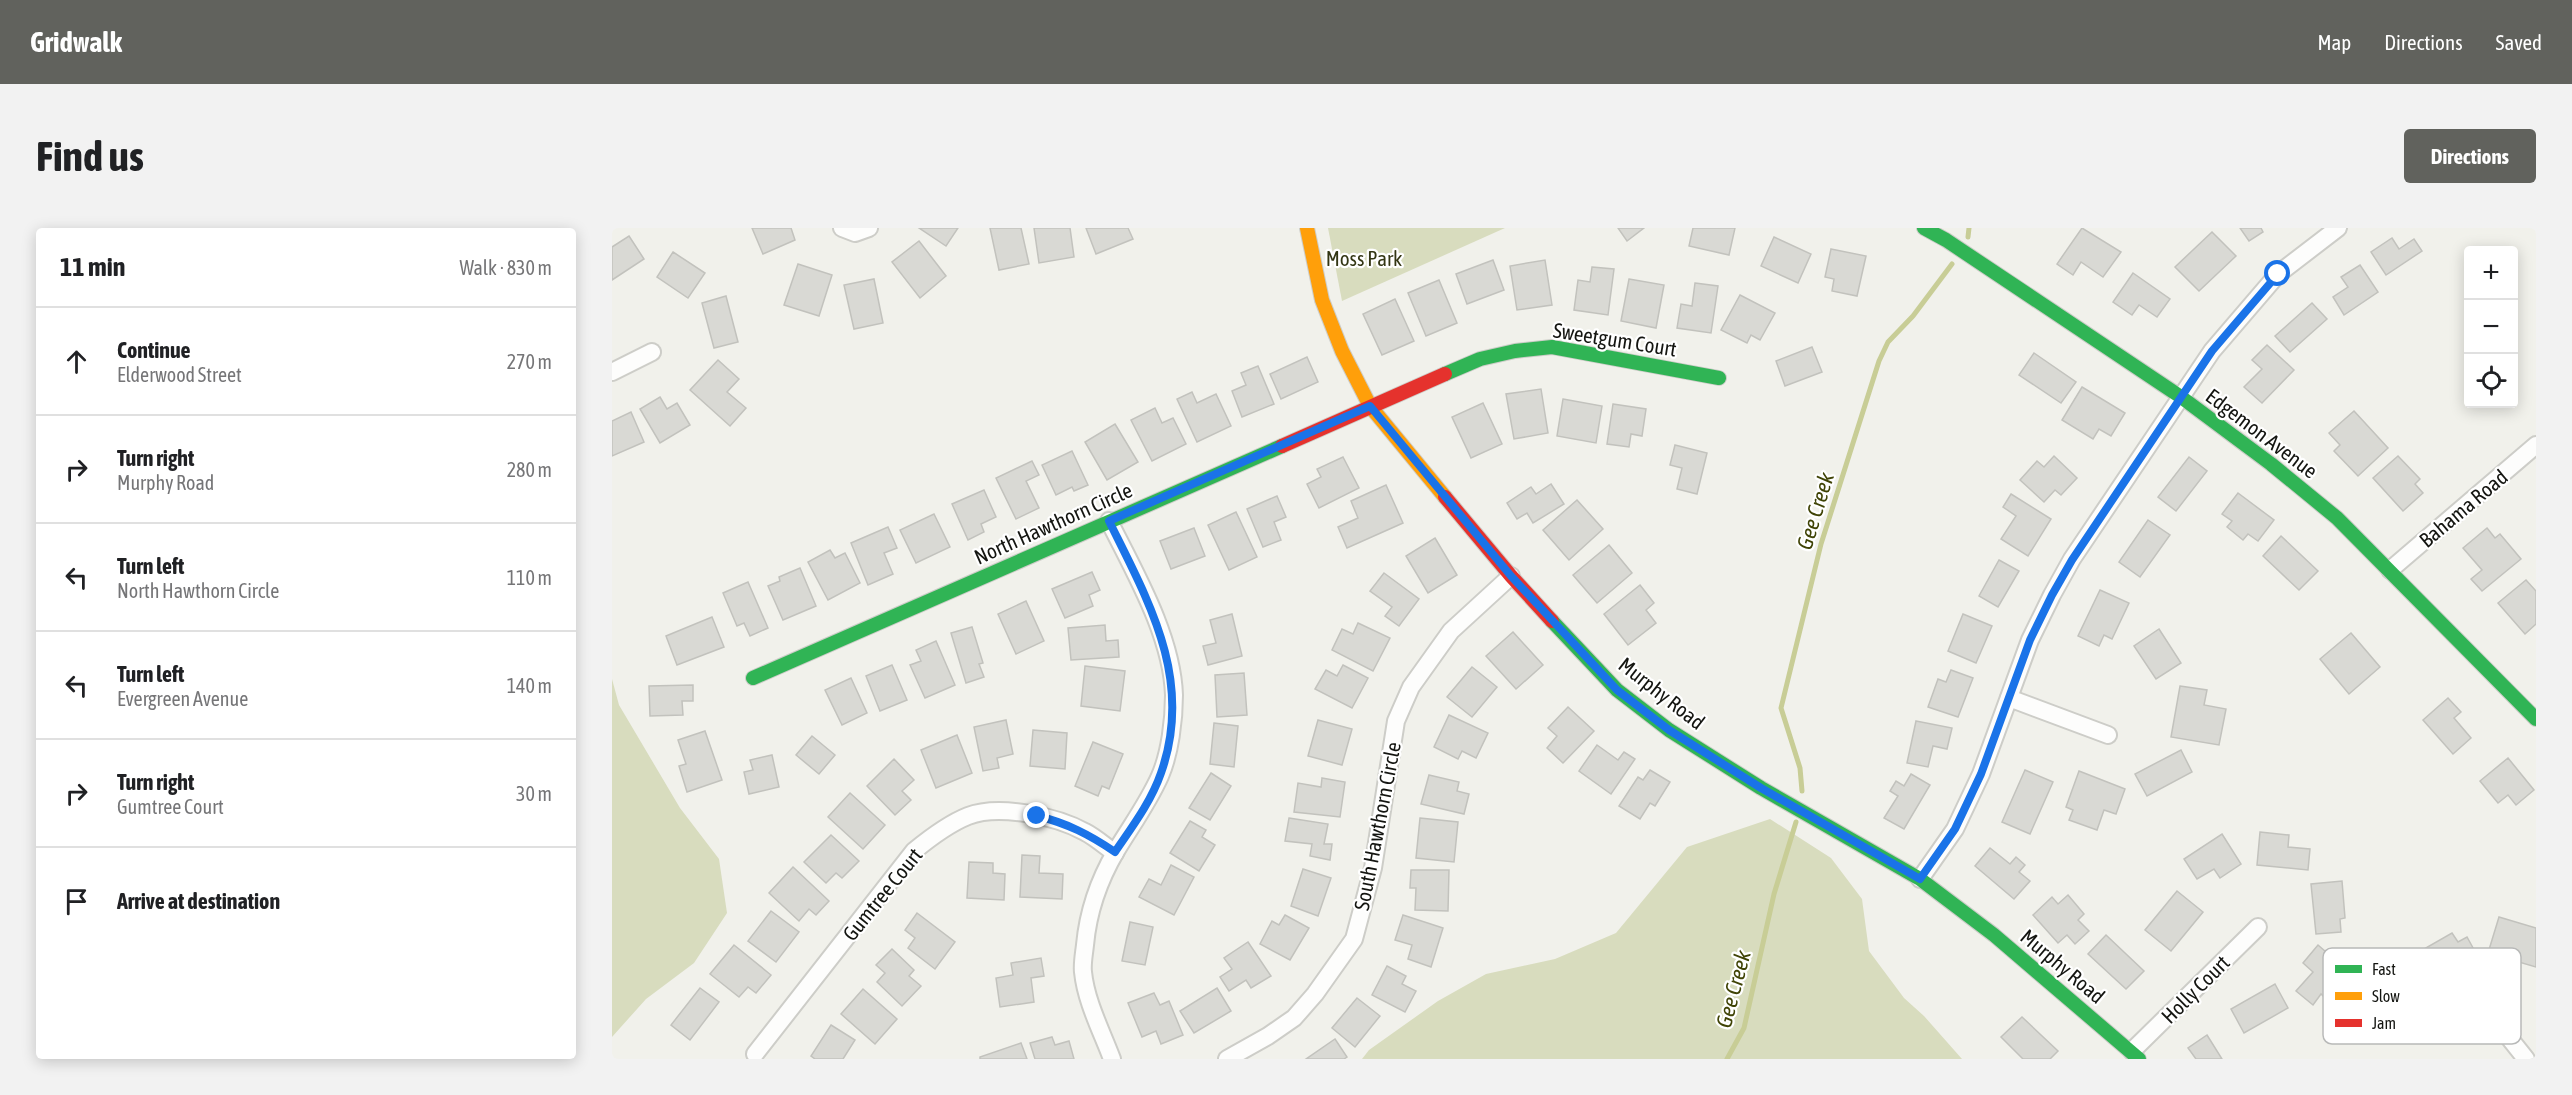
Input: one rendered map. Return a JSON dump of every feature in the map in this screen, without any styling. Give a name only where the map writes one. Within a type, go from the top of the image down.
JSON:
[{"type":"street","points":[[842,228],[844,231],[855,233],[868,228]]},
{"type":"street","name":"Murphy Road","points":[[1307,228],[1322,300],[1342,351],[1370,406],[1511,576],[1617,690],[1669,730],[1761,788],[1920,879],[1994,935],[2135,1055]]},
{"type":"street","name":"Edgemon Avenue","points":[[1924,228],[1946,240],[2181,398],[2271,464],[2337,518],[2536,719]]},
{"type":"street","points":[[1920,879],[1955,829],[1981,774],[2030,640],[2072,560],[2212,351],[2278,274],[2338,228]]},
{"type":"street","name":"Sweetgum Court","points":[[1370,406],[1480,360],[1515,351],[1552,347],[1719,378]]},
{"type":"street","points":[[612,372],[652,352]]},
{"type":"street","name":"North Hawthorn Circle","points":[[753,678],[1370,406]]},
{"type":"street","name":"Bahama Road","points":[[2390,570],[2536,445]]},
{"type":"street","points":[[1109,521],[1153,611],[1167,656],[1174,695],[1168,746],[1161,774],[1145,807],[1115,852],[1094,899],[1088,921],[1083,972],[1090,1000],[1112,1059]]},
{"type":"street","name":"South Hawthorn Circle","points":[[1227,1059],[1294,1018],[1315,994],[1354,939],[1373,868],[1396,721],[1411,687],[1450,631],[1511,576]]},
{"type":"street","points":[[2009,698],[2108,735]]},
{"type":"street","name":"Gumtree Court","points":[[755,1054],[914,850],[937,831],[970,815],[999,811],[1059,821],[1085,832],[1115,852]]},
{"type":"street","name":"Holly Court","points":[[2135,1055],[2258,927]]},
{"type":"street","points":[[2514,1044],[2526,1059]]},
{"type":"green space","name":"Moss Park","points":[[1328,228],[1505,228],[1342,301]]},
{"type":"green space","points":[[612,679],[619,705],[680,808],[719,859],[727,913],[694,963],[646,999],[612,1037]]},
{"type":"green space","points":[[1770,819],[1831,858],[1862,899],[1869,951],[1904,998],[1924,1016],[1962,1059],[1362,1059],[1369,1050],[1438,1001],[1486,974],[1555,959],[1616,933],[1687,847]]},
{"type":"building","points":[[752,228],[791,228],[795,240],[763,254]]},
{"type":"building","points":[[919,228],[958,228],[946,246]]},
{"type":"building","points":[[990,228],[1021,228],[1029,264],[999,270]]},
{"type":"building","points":[[1034,228],[1070,228],[1074,257],[1039,263]]},
{"type":"building","points":[[1086,228],[1128,228],[1133,239],[1096,254]]},
{"type":"building","points":[[1618,228],[1644,228],[1627,241]]},
{"type":"building","points":[[1693,228],[1735,228],[1729,255],[1689,246]]},
{"type":"building","points":[[2082,228],[2121,252],[2103,277],[2081,262],[2073,275],[2057,264]]},
{"type":"building","points":[[2240,228],[2261,228],[2263,232],[2249,241]]},
{"type":"building","points":[[2212,232],[2236,256],[2199,291],[2175,267]]},
{"type":"building","points":[[629,236],[644,259],[612,280],[612,247]]},
{"type":"building","points":[[1774,237],[1811,254],[1798,283],[1761,266]]},
{"type":"building","points":[[2392,238],[2399,249],[2414,239],[2422,251],[2386,275],[2371,252]]},
{"type":"building","points":[[919,241],[946,276],[920,298],[892,262]]},
{"type":"building","points":[[1831,249],[1866,256],[1857,296],[1832,291],[1834,279],[1825,277]]},
{"type":"building","points":[[673,252],[705,273],[688,298],[657,277]]},
{"type":"building","points":[[1493,260],[1504,290],[1467,304],[1456,274]]},
{"type":"building","points":[[1545,260],[1552,305],[1517,310],[1510,266]]},
{"type":"building","points":[[798,264],[832,275],[819,316],[784,305]]},
{"type":"building","points":[[2360,265],[2378,292],[2344,315],[2333,297],[2348,287],[2341,277]]},
{"type":"building","points":[[1592,267],[1614,269],[1608,315],[1574,310],[1578,280],[1590,282]]},
{"type":"building","points":[[2133,273],[2170,299],[2157,317],[2139,305],[2132,315],[2113,302]]},
{"type":"building","points":[[874,279],[883,323],[854,329],[844,285]]},
{"type":"building","points":[[1629,279],[1664,285],[1656,328],[1621,321]]},
{"type":"building","points":[[1439,280],[1457,323],[1426,336],[1408,293]]},
{"type":"building","points":[[1695,283],[1718,286],[1711,333],[1677,328],[1681,304],[1692,306]]},
{"type":"building","points":[[1740,295],[1775,313],[1760,340],[1751,335],[1747,343],[1721,330]]},
{"type":"building","points":[[726,296],[738,342],[714,348],[702,303]]},
{"type":"building","points":[[1395,299],[1414,341],[1382,355],[1363,314]]},
{"type":"building","points":[[2312,303],[2327,319],[2290,352],[2275,336]]},
{"type":"building","points":[[2267,345],[2294,370],[2262,403],[2244,387],[2262,369],[2252,360]]},
{"type":"building","points":[[1812,347],[1822,372],[1785,386],[1776,361]]},
{"type":"building","points":[[2034,353],[2076,382],[2061,403],[2019,375]]},
{"type":"building","points":[[1307,357],[1318,382],[1281,399],[1270,374]]},
{"type":"building","points":[[718,360],[739,379],[727,392],[746,408],[730,426],[690,390]]},
{"type":"building","points":[[1258,366],[1274,404],[1242,417],[1232,391],[1246,385],[1241,373]]},
{"type":"building","points":[[2082,387],[2125,413],[2111,436],[2099,429],[2093,439],[2062,420]]},
{"type":"building","points":[[1541,389],[1548,433],[1514,439],[1506,394]]},
{"type":"building","points":[[1192,392],[1197,403],[1216,394],[1231,426],[1197,442],[1177,399]]},
{"type":"building","points":[[660,397],[667,409],[677,403],[690,425],[660,443],[640,409]]},
{"type":"building","points":[[1563,399],[1602,406],[1596,443],[1557,436]]},
{"type":"building","points":[[1483,403],[1502,444],[1471,458],[1452,417]]},
{"type":"building","points":[[1613,404],[1646,409],[1642,436],[1631,434],[1629,447],[1607,444]]},
{"type":"building","points":[[1155,408],[1162,423],[1173,418],[1186,444],[1152,461],[1131,420]]},
{"type":"building","points":[[2354,411],[2388,448],[2358,476],[2334,451],[2340,445],[2329,433]]},
{"type":"building","points":[[631,412],[644,442],[612,456],[612,421]]},
{"type":"building","points":[[1115,424],[1138,462],[1107,480],[1085,442]]},
{"type":"building","points":[[1675,445],[1707,453],[1697,494],[1677,489],[1682,468],[1670,465]]},
{"type":"building","points":[[1072,451],[1088,485],[1074,491],[1072,487],[1056,495],[1042,465]]},
{"type":"building","points":[[2054,456],[2077,478],[2061,495],[2055,490],[2044,502],[2020,480],[2037,461],[2044,467]]},
{"type":"building","points":[[2398,456],[2420,479],[2415,484],[2423,493],[2403,511],[2373,478]]},
{"type":"building","points":[[1343,457],[1359,488],[1319,508],[1307,484],[1321,477],[1317,469]]},
{"type":"building","points":[[2189,457],[2207,471],[2176,511],[2158,497]]},
{"type":"building","points":[[1032,461],[1039,475],[1026,481],[1039,508],[1016,519],[996,478]]},
{"type":"building","points":[[1551,484],[1564,504],[1533,523],[1527,513],[1517,519],[1507,503],[1531,487],[1536,494]]},
{"type":"building","points":[[1386,485],[1403,523],[1347,548],[1338,527],[1358,518],[1351,501]]},
{"type":"building","points":[[984,490],[996,517],[981,524],[984,532],[968,540],[952,504]]},
{"type":"building","points":[[2238,493],[2274,520],[2258,541],[2248,534],[2243,540],[2227,527],[2232,521],[2222,514]]},
{"type":"building","points":[[2011,494],[2051,519],[2028,556],[2001,539],[2016,516],[2003,507]]},
{"type":"building","points":[[1277,496],[1286,517],[1274,522],[1281,540],[1263,547],[1247,509]]},
{"type":"building","points":[[1577,500],[1603,529],[1569,560],[1543,530]]},
{"type":"building","points":[[1236,512],[1257,557],[1229,570],[1208,525]]},
{"type":"building","points":[[934,514],[950,547],[916,563],[900,530]]},
{"type":"building","points":[[2148,520],[2170,535],[2140,577],[2119,562]]},
{"type":"building","points":[[888,527],[897,548],[884,553],[893,574],[868,585],[851,543]]},
{"type":"building","points":[[1194,528],[1205,556],[1171,569],[1160,541]]},
{"type":"building","points":[[2487,528],[2495,538],[2500,534],[2521,559],[2482,591],[2471,579],[2482,570],[2463,548]]},
{"type":"building","points":[[2281,536],[2318,571],[2299,590],[2263,556]]},
{"type":"building","points":[[1435,538],[1457,575],[1428,593],[1406,556]]},
{"type":"building","points":[[1609,545],[1632,573],[1597,603],[1573,575]]},
{"type":"building","points":[[830,550],[835,558],[845,553],[860,583],[828,600],[808,562]]},
{"type":"building","points":[[1999,560],[2019,571],[1998,607],[1979,596]]},
{"type":"building","points":[[800,568],[816,606],[783,620],[768,586],[780,581],[779,577]]},
{"type":"building","points":[[1092,572],[1100,590],[1089,595],[1093,606],[1065,618],[1052,589]]},
{"type":"building","points":[[1384,573],[1419,599],[1399,626],[1385,616],[1392,607],[1370,591]]},
{"type":"building","points":[[2526,580],[2536,591],[2536,624],[2525,634],[2498,603]]},
{"type":"building","points":[[748,582],[768,628],[750,636],[744,623],[737,626],[723,593]]},
{"type":"building","points":[[1640,585],[1654,603],[1646,610],[1656,623],[1628,645],[1604,614]]},
{"type":"building","points":[[2100,590],[2129,603],[2112,639],[2104,635],[2099,646],[2078,636]]},
{"type":"building","points":[[1026,601],[1044,641],[1016,654],[998,614]]},
{"type":"building","points":[[1232,614],[1242,656],[1208,665],[1203,646],[1216,643],[1210,620]]},
{"type":"building","points":[[1963,614],[1992,626],[1976,663],[1948,651]]},
{"type":"building","points":[[712,617],[724,647],[677,665],[666,636]]},
{"type":"building","points":[[1358,623],[1390,638],[1373,671],[1332,650],[1342,629],[1353,634]]},
{"type":"building","points":[[1105,625],[1106,641],[1118,640],[1119,657],[1071,660],[1068,628]]},
{"type":"building","points":[[972,627],[983,663],[979,664],[984,677],[966,683],[951,633]]},
{"type":"building","points":[[2159,629],[2181,663],[2156,679],[2134,646]]},
{"type":"building","points":[[1513,632],[1543,665],[1516,689],[1486,656]]},
{"type":"building","points":[[2351,633],[2380,667],[2349,694],[2320,659]]},
{"type":"building","points":[[936,641],[955,685],[925,698],[910,665],[921,661],[916,650]]},
{"type":"building","points":[[892,665],[907,700],[880,711],[866,676]]},
{"type":"building","points":[[1343,665],[1368,678],[1352,708],[1315,689],[1326,670],[1337,676]]},
{"type":"building","points":[[1085,666],[1125,671],[1120,711],[1081,706]]},
{"type":"building","points":[[1472,667],[1497,687],[1472,717],[1447,697]]},
{"type":"building","points":[[1951,670],[1973,678],[1958,717],[1928,707],[1938,679],[1946,682]]},
{"type":"building","points":[[1244,673],[1247,715],[1217,717],[1215,675]]},
{"type":"building","points":[[851,678],[867,713],[842,725],[825,690]]},
{"type":"building","points":[[693,685],[693,701],[682,701],[683,715],[650,716],[649,686]]},
{"type":"building","points":[[2180,686],[2207,690],[2204,705],[2226,709],[2219,745],[2171,737]]},
{"type":"building","points":[[2448,698],[2461,712],[2454,718],[2471,738],[2453,754],[2423,720]]},
{"type":"building","points":[[1568,707],[1594,731],[1563,763],[1547,748],[1557,736],[1548,728]]},
{"type":"building","points":[[1449,715],[1488,733],[1476,758],[1462,751],[1458,759],[1434,747]]},
{"type":"building","points":[[1006,720],[1013,754],[997,758],[999,768],[983,771],[974,727]]},
{"type":"building","points":[[1318,720],[1352,729],[1342,765],[1308,756]]},
{"type":"building","points":[[1916,721],[1952,728],[1947,749],[1933,746],[1928,767],[1907,763]]},
{"type":"building","points":[[1214,723],[1238,726],[1234,767],[1210,764]]},
{"type":"building","points":[[1033,730],[1067,733],[1065,769],[1030,766]]},
{"type":"building","points":[[705,731],[722,780],[687,792],[679,766],[686,764],[678,740]]},
{"type":"building","points":[[957,735],[972,773],[936,788],[921,750]]},
{"type":"building","points":[[812,736],[835,755],[819,774],[796,755]]},
{"type":"building","points":[[1093,742],[1123,754],[1109,789],[1102,786],[1098,796],[1075,786]]},
{"type":"building","points":[[1597,745],[1618,760],[1624,752],[1635,759],[1611,794],[1579,771]]},
{"type":"building","points":[[2181,750],[2192,772],[2147,796],[2135,774]]},
{"type":"building","points":[[772,755],[779,787],[749,794],[744,772],[753,770],[750,760]]},
{"type":"building","points":[[2508,758],[2534,790],[2516,805],[2508,795],[2498,803],[2480,781]]},
{"type":"building","points":[[894,759],[914,780],[902,791],[911,800],[895,815],[867,786]]},
{"type":"building","points":[[1650,770],[1670,782],[1655,806],[1650,803],[1640,819],[1619,806],[1638,777],[1643,780]]},
{"type":"building","points":[[2025,770],[2053,782],[2030,834],[2002,822]]},
{"type":"building","points":[[2079,771],[2125,789],[2116,814],[2104,810],[2097,830],[2069,820],[2073,810],[2066,807]]},
{"type":"building","points":[[1211,773],[1231,786],[1210,820],[1189,808]]},
{"type":"building","points":[[1911,774],[1930,785],[1904,829],[1884,818],[1898,796],[1890,791],[1896,781],[1904,786]]},
{"type":"building","points":[[1429,775],[1459,782],[1457,791],[1469,794],[1464,814],[1421,804]]},
{"type":"building","points":[[1322,778],[1345,782],[1340,817],[1294,812],[1298,783],[1321,787]]},
{"type":"building","points":[[850,793],[885,825],[863,849],[828,817]]},
{"type":"building","points":[[1289,818],[1328,824],[1324,844],[1332,844],[1330,860],[1310,856],[1312,844],[1285,841]]},
{"type":"building","points":[[1420,818],[1458,822],[1454,862],[1416,858]]},
{"type":"building","points":[[1190,821],[1206,830],[1202,837],[1215,845],[1199,871],[1170,853]]},
{"type":"building","points":[[2260,832],[2289,835],[2288,847],[2310,849],[2308,870],[2257,865]]},
{"type":"building","points":[[2222,834],[2241,864],[2220,878],[2214,869],[2197,879],[2184,859]]},
{"type":"building","points":[[831,835],[859,861],[842,878],[836,873],[826,883],[804,862]]},
{"type":"building","points":[[1990,848],[2010,864],[2016,857],[2025,865],[2019,872],[2030,881],[2014,899],[1975,866]]},
{"type":"building","points":[[1022,855],[1040,856],[1039,873],[1063,874],[1062,899],[1020,897]]},
{"type":"building","points":[[969,862],[993,863],[993,873],[1005,874],[1004,900],[967,898]]},
{"type":"building","points":[[1171,865],[1194,877],[1174,915],[1139,897],[1149,879],[1161,885]]},
{"type":"building","points":[[793,867],[829,901],[816,915],[809,909],[799,921],[769,893]]},
{"type":"building","points":[[1303,869],[1331,878],[1318,916],[1291,906]]},
{"type":"building","points":[[1411,870],[1449,870],[1448,911],[1415,910],[1416,888],[1410,888]]},
{"type":"building","points":[[2342,881],[2345,918],[2340,919],[2341,932],[2316,934],[2311,884]]},
{"type":"building","points":[[2177,891],[2203,912],[2171,951],[2145,930]]},
{"type":"building","points":[[2068,895],[2084,914],[2078,920],[2089,931],[2075,944],[2067,935],[2058,943],[2033,915],[2052,897],[2058,904]]},
{"type":"building","points":[[771,911],[799,932],[776,962],[748,941]]},
{"type":"building","points":[[917,913],[955,942],[935,969],[908,948],[915,938],[905,930]]},
{"type":"building","points":[[1285,915],[1309,928],[1290,960],[1260,944],[1272,921],[1279,925]]},
{"type":"building","points":[[1403,915],[1443,928],[1431,967],[1408,959],[1412,945],[1395,940]]},
{"type":"building","points":[[2499,917],[2536,928],[2536,967],[2521,963],[2521,948],[2490,948]]},
{"type":"building","points":[[1130,922],[1153,927],[1145,965],[1122,961]]},
{"type":"building","points":[[2452,933],[2458,942],[2467,937],[2473,948],[2426,948]]},
{"type":"building","points":[[2106,935],[2144,971],[2126,989],[2088,954]]},
{"type":"building","points":[[1248,942],[1271,976],[1251,988],[1246,980],[1229,991],[1220,977],[1232,969],[1224,958]]},
{"type":"building","points":[[734,945],[771,975],[756,993],[748,987],[739,997],[710,974]]},
{"type":"building","points":[[2318,945],[2323,949],[2323,996],[2321,994],[2313,1005],[2296,991],[2313,972],[2303,963]]},
{"type":"building","points":[[892,949],[914,970],[909,976],[921,986],[902,1006],[877,982],[885,973],[876,965]]},
{"type":"building","points":[[1041,958],[1044,976],[1031,978],[1034,1002],[1000,1007],[996,978],[1013,975],[1011,963]]},
{"type":"building","points":[[1387,966],[1406,976],[1402,984],[1416,991],[1405,1012],[1372,995]]},
{"type":"building","points":[[2275,984],[2288,1008],[2244,1033],[2231,1009]]},
{"type":"building","points":[[700,988],[719,1002],[690,1040],[671,1025]]},
{"type":"building","points":[[1217,988],[1231,1011],[1194,1033],[1180,1011]]},
{"type":"building","points":[[863,989],[897,1019],[875,1044],[841,1014]]},
{"type":"building","points":[[1154,993],[1160,1005],[1169,1001],[1183,1035],[1161,1044],[1156,1031],[1142,1037],[1128,1003]]},
{"type":"building","points":[[1357,998],[1380,1016],[1355,1047],[1332,1028]]},
{"type":"building","points":[[2022,1017],[2058,1051],[2050,1059],[2023,1059],[2001,1037]]},
{"type":"building","points":[[831,1025],[855,1040],[843,1059],[815,1059],[811,1056]]},
{"type":"building","points":[[2207,1035],[2222,1059],[2196,1059],[2188,1048]]},
{"type":"building","points":[[1052,1037],[1055,1045],[1069,1041],[1074,1059],[1035,1059],[1030,1043]]},
{"type":"building","points":[[1335,1039],[1347,1057],[1344,1059],[1306,1059]]},
{"type":"building","points":[[1021,1043],[1027,1059],[980,1059],[980,1057]]},
{"type":"waterway","name":"Gee Creek","points":[[1968,237],[1969,228]]},
{"type":"waterway","name":"Gee Creek","points":[[1802,791],[1800,768],[1781,708],[1821,544],[1879,361],[1888,342],[1913,316],[1952,264]]},
{"type":"waterway","name":"Gee Creek","points":[[1727,1059],[1744,1028],[1774,894],[1796,822]]},
{"type":"traffic: fast","points":[[1924,228],[1946,240],[2181,397],[2271,464],[2337,518],[2536,719]]},
{"type":"traffic: fast","points":[[1445,374],[1480,359],[1515,351],[1552,347],[1719,378]]},
{"type":"traffic: fast","points":[[753,678],[1282,446]]},
{"type":"traffic: fast","points":[[1552,621],[1617,690],[1669,730],[1761,788],[1920,879],[1994,935],[2139,1059]]},
{"type":"traffic: slow","points":[[1307,228],[1322,300],[1342,351],[1370,406],[1445,497]]},
{"type":"traffic: jam","points":[[1282,446],[1445,374]]},
{"type":"traffic: jam","points":[[1445,497],[1552,621]]},
{"type":"route","points":[[1037,816],[1059,821],[1085,832],[1115,852],[1145,807],[1161,774],[1168,746],[1174,695],[1167,656],[1153,611],[1109,521],[1370,406],[1395,439],[1511,576],[1617,690],[1669,730],[1761,788],[1920,879],[1955,829],[1981,774],[2030,640],[2072,560],[2212,351],[2242,313],[2278,274]]}]
